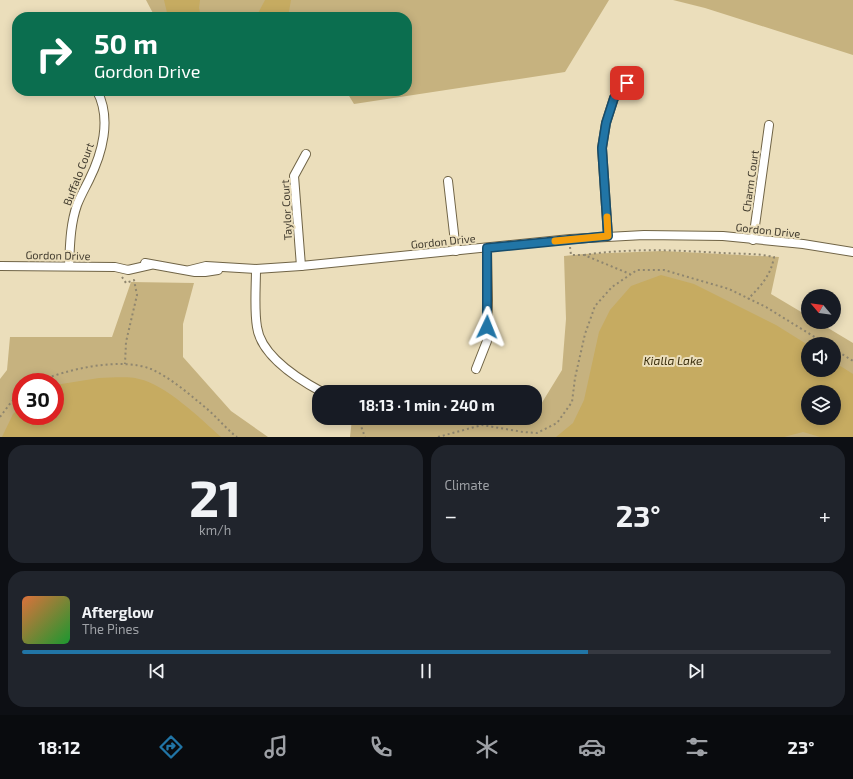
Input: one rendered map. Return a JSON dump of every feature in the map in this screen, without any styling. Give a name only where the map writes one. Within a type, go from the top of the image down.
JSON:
[{"type":"street","points":[[608,236],[602,148],[606,123],[614,98],[627,83]]},
{"type":"street","name":"Buffalo Court","points":[[70,266],[71,225],[77,204],[97,164],[102,148],[104,128],[103,110],[99,96]]},
{"type":"street","name":"Charm Court","points":[[753,240],[769,125]]},
{"type":"street","name":"Taylor Court","points":[[301,266],[294,176],[306,154]]},
{"type":"street","points":[[448,182],[456,251]]},
{"type":"street","name":"Gordon Drive","points":[[0,266],[115,267],[140,262],[150,265],[190,270],[206,266],[256,269],[301,266],[608,236],[723,236],[803,244],[853,252]]},
{"type":"street","points":[[476,369],[487,341],[487,248]]},
{"type":"street","points":[[256,269],[257,328],[264,347],[274,359],[312,387]]},
{"type":"path","points":[[570,239],[571,255],[645,250],[701,251],[774,256],[769,274],[764,282],[748,299]]},
{"type":"path","points":[[584,255],[630,274]]},
{"type":"path","points":[[115,267],[126,283],[134,280],[137,295],[126,342],[125,364]]},
{"type":"path","points":[[438,437],[482,425],[537,433],[557,423],[572,402],[575,378],[585,334],[595,306],[612,287],[637,270],[664,270],[729,289],[766,308],[814,337]]},
{"type":"path","points":[[841,353],[853,361]]},
{"type":"path","points":[[63,373],[75,369],[125,364],[150,369],[178,385],[208,409],[230,432],[237,437]]},
{"type":"path","points":[[0,417],[12,401]]},
{"type":"path","points":[[361,425],[365,437]]},
{"type":"shaded area","points":[[146,0],[609,0],[565,72],[412,95],[412,12],[152,12]]},
{"type":"shaded area","points":[[673,0],[853,0],[853,55],[705,8]]},
{"type":"shaded area","points":[[349,96],[407,96],[354,104]]},
{"type":"shaded area","name":"Kialla Lake","points":[[663,251],[779,257],[771,294],[801,312],[801,329],[830,329],[853,343],[853,437],[350,437],[351,425],[542,425],[542,403],[562,370],[566,319],[564,256]]},
{"type":"shaded area","points":[[131,282],[194,283],[183,324],[183,357],[231,411],[268,437],[0,437],[0,379],[7,370],[10,337],[112,337]]},
{"type":"water","points":[[164,0],[200,0],[200,12],[167,12]]},
{"type":"water","points":[[265,0],[291,0],[289,12],[259,12]]},
{"type":"water","name":"Kialla Lake","points":[[661,275],[694,284],[776,325],[801,341],[801,377],[841,377],[841,366],[853,374],[853,437],[820,437],[803,432],[784,437],[556,437],[573,423],[584,400],[599,332],[610,310],[631,286]]},
{"type":"water","points":[[119,377],[139,379],[149,382],[182,403],[221,437],[2,437],[12,416],[12,425],[64,425],[64,384],[99,378]]},
{"type":"slow traffic","points":[[555,241],[608,236],[607,217]]},
{"type":"route","points":[[487,327],[487,248],[608,236],[602,148],[606,123],[614,98],[627,83]]}]
